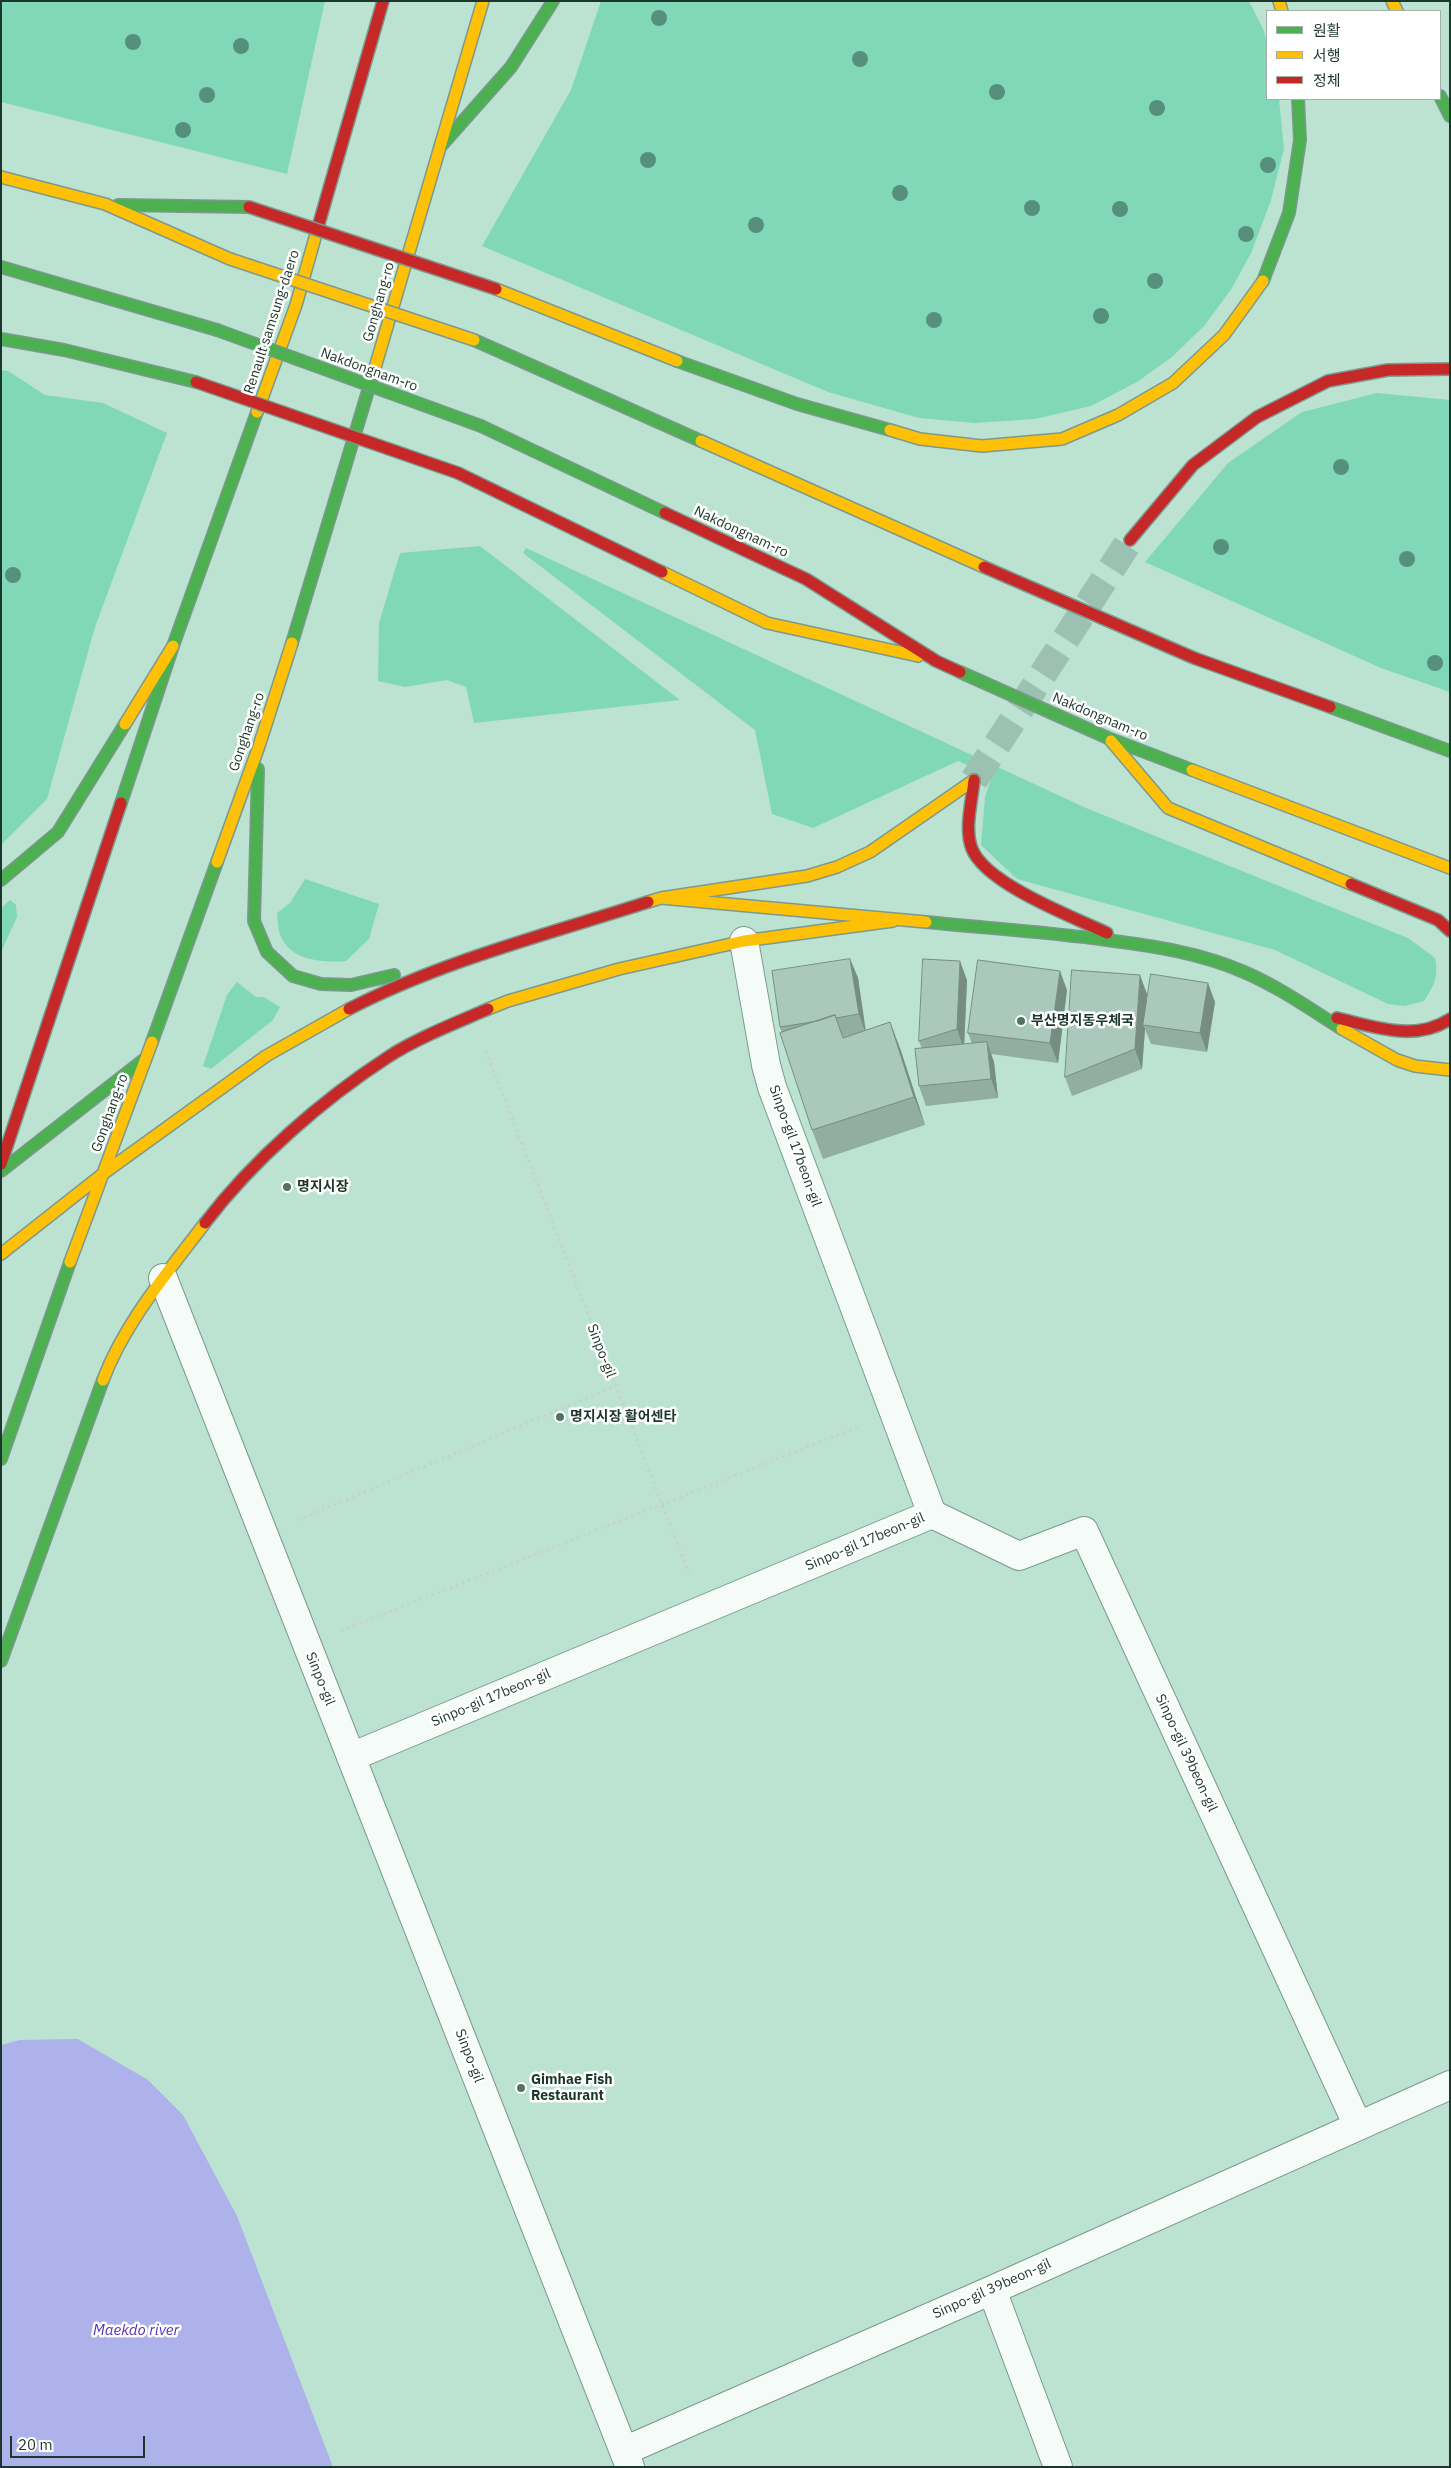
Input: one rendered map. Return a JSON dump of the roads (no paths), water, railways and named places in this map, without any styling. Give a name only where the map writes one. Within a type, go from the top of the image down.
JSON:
[{"type":"main road","name":"Renault samsung-daero","points":[[174,646],[296,305],[383,1]]},
{"type":"main road","name":"Gonghang-ro","points":[[1,1459],[55,1300],[104,1173],[259,746],[312,580],[483,1]]},
{"type":"main road","points":[[440,147],[511,67],[553,1]]},
{"type":"main road","points":[[1441,98],[1450,116]]},
{"type":"main road","points":[[104,204],[249,207],[496,289],[656,353],[797,404],[920,439],[982,446],[1062,439],[1118,415],[1173,383],[1224,336],[1263,281],[1289,213],[1300,140],[1298,100]]},
{"type":"main road","points":[[1,177],[104,204],[230,259],[474,340],[1107,622],[1194,658],[1450,751]]},
{"type":"main road","name":"Nakdongnam-ro","points":[[1,267],[216,330],[481,426],[806,578],[936,661],[1108,738],[1450,868]]},
{"type":"main road","points":[[1,338],[64,350],[196,382],[458,473],[767,623],[936,661]]},
{"type":"main road","points":[[1130,540],[1193,465],[1257,417],[1328,381],[1388,370],[1450,370]]},
{"type":"main road","points":[[1,880],[58,832],[174,646]]},
{"type":"main road","points":[[1,1164],[174,646]]},
{"type":"main road","points":[[1108,738],[1168,808],[1438,920],[1450,931]]},
{"type":"main road","points":[[259,746],[254,921],[267,952],[278,965],[293,976],[312,981],[351,985],[474,958]]},
{"type":"main road","points":[[1,1254],[104,1173],[266,1056],[326,1021],[378,994],[474,958],[661,898],[807,876],[837,867],[870,852],[974,780],[970,830],[971,847],[975,857],[984,868],[1020,891],[1128,943]]},
{"type":"main road","points":[[661,898],[1067,935],[1128,943],[1230,966],[1266,982],[1318,1015],[1397,1060],[1415,1066],[1450,1070]]},
{"type":"main road","points":[[1,1661],[113,1354],[163,1278],[210,1216],[257,1165],[306,1118],[389,1056],[472,1015],[508,1001],[618,969],[744,941],[893,920]]},
{"type":"main road","points":[[1318,1015],[1406,1032],[1432,1030],[1450,1019]]},
{"type":"main road","points":[[1,1171],[146,1058]]},
{"type":"street","name":"Sinpo-gil 17beon-gil","points":[[351,1757],[932,1514],[772,1087],[766,1065],[744,941]]},
{"type":"street","name":"Sinpo-gil","points":[[163,1278],[627,2459]]},
{"type":"street","name":"Sinpo-gil 39beon-gil","points":[[932,1514],[1019,1556],[1084,1531],[1358,2126]]},
{"type":"street","name":"Sinpo-gil 39beon-gil","points":[[627,2459],[992,2290],[1450,2085]]},
{"type":"street","points":[[992,2290],[1058,2467]]},
{"type":"water","name":"Maekdo river","points":[[78,2039],[148,2080],[183,2115],[237,2216],[333,2467],[1,2467],[1,2045],[20,2040]]},
{"type":"tunnel","points":[[974,780],[1130,540]]},
{"type":"place","name":"부산명지동우체국","points":[[1021,1021]]},
{"type":"place","name":"명지시장","points":[[287,1187]]},
{"type":"place","name":"명지시장 활어센타","points":[[560,1417]]},
{"type":"place","name":"Gimhae Fish Restaurant","points":[[521,2088]]}]
